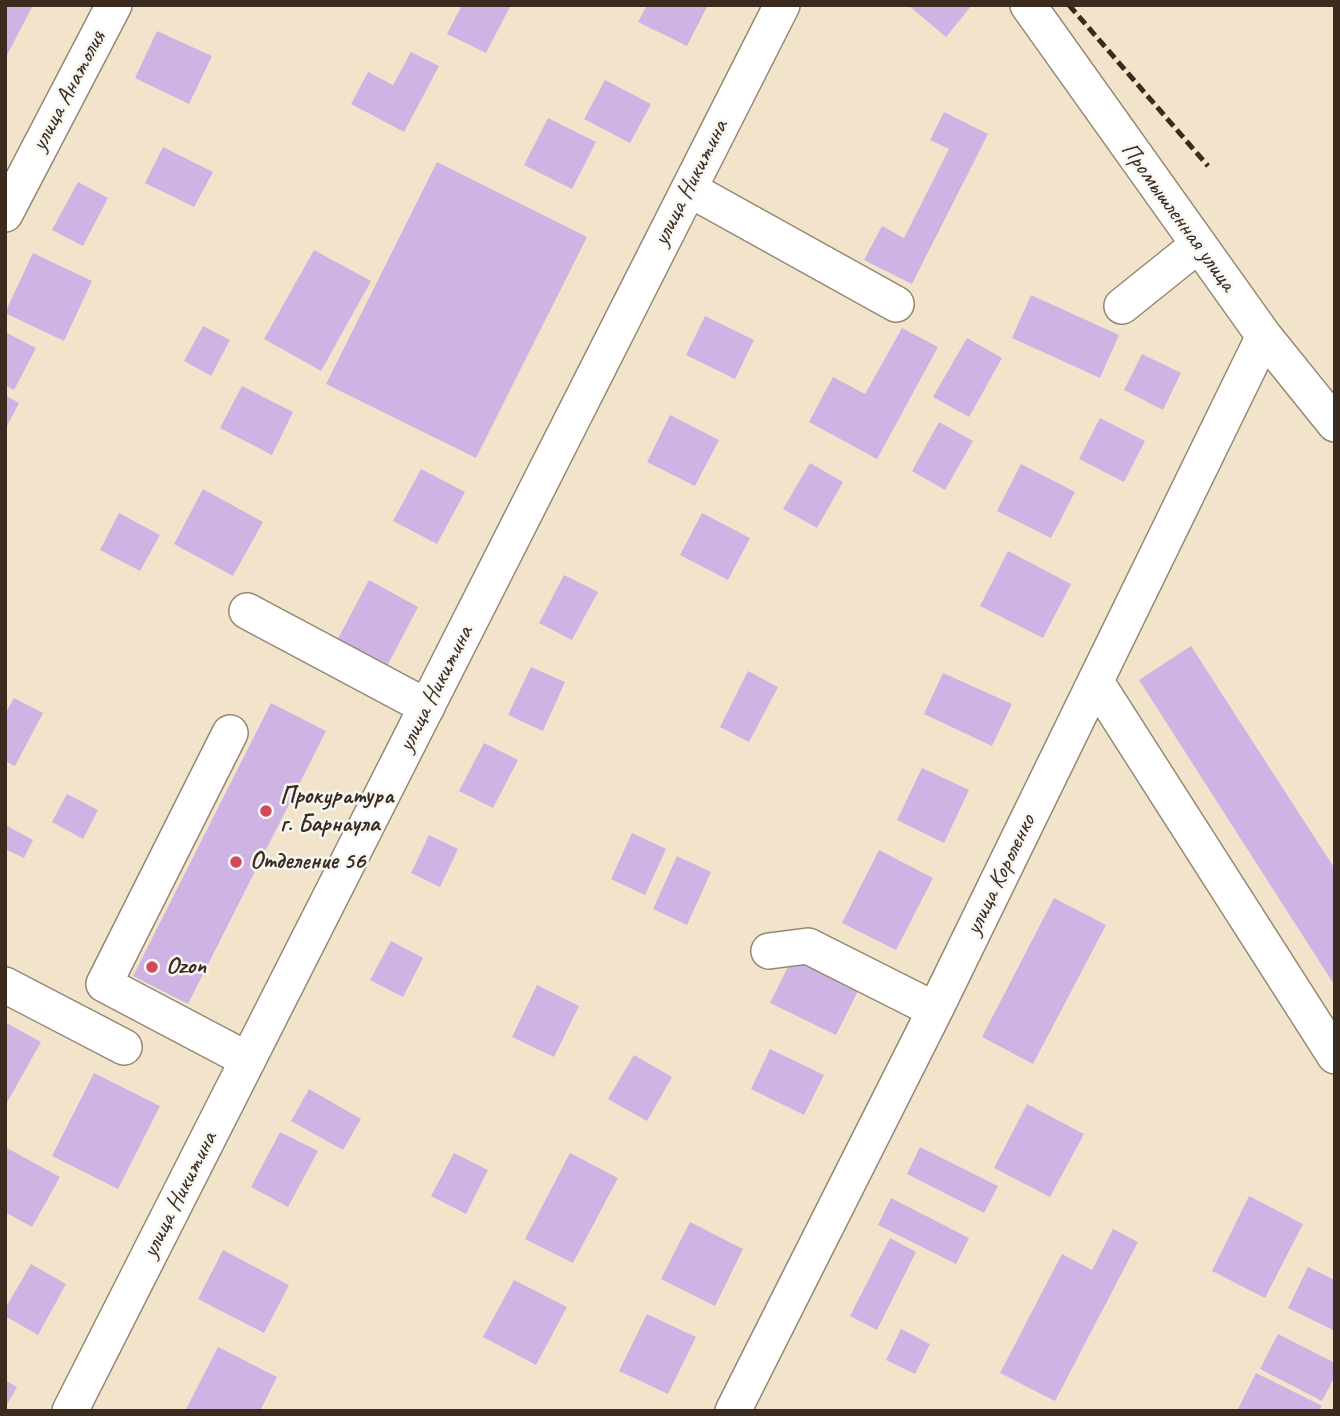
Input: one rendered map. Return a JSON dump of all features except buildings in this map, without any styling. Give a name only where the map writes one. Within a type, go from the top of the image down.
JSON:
[{"type":"street","name":"улица Анатолия","points":[[5,214],[114,5]]},
{"type":"street","name":"улица Никитина","points":[[70,1411],[782,5]]},
{"type":"street","name":"Промышленная улица","points":[[1028,5],[1264,336],[1335,424]]},
{"type":"street","points":[[688,189],[896,304]]},
{"type":"street","points":[[1122,306],[1198,245]]},
{"type":"street","name":"улица Короленко","points":[[733,1411],[935,1010],[1264,336]]},
{"type":"street","points":[[247,611],[427,707]]},
{"type":"street","points":[[1097,682],[1335,1056]]},
{"type":"street","points":[[230,733],[104,984],[248,1060]]},
{"type":"street","points":[[769,951],[808,946],[935,1010]]},
{"type":"street","points":[[5,985],[124,1047]]},
{"type":"railway","points":[[1069,5],[1208,166]]},
{"type":"place","name":"Прокуратура г. Барнаула","points":[[266,811]]},
{"type":"place","name":"Отделение 56","points":[[236,862]]},
{"type":"place","name":"Ozon","points":[[152,967]]}]
